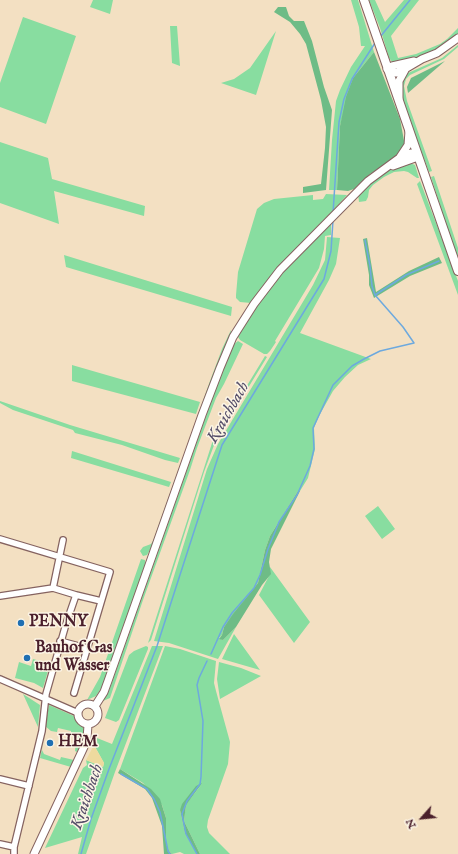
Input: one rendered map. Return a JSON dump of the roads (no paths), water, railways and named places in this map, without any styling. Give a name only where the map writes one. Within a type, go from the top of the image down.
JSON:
[{"type":"main road","points":[[364,0],[458,271]]},
{"type":"main road","points":[[387,69],[396,73],[437,53],[458,38]]},
{"type":"main road","points":[[387,69],[392,66],[422,59]]},
{"type":"main road","points":[[399,102],[399,81],[405,69]]},
{"type":"main road","points":[[399,158],[408,144],[409,131]]},
{"type":"main road","points":[[95,706],[104,692],[207,402],[233,337],[266,287],[280,270],[368,181],[399,158],[411,153],[418,156]]},
{"type":"main road","points":[[383,169],[418,156]]},
{"type":"main road","points":[[84,704],[95,706],[99,713],[98,718],[93,724],[88,725],[80,721],[78,713],[84,704]]},
{"type":"main road","points":[[34,854],[84,747],[87,739],[88,725]]},
{"type":"street","points":[[0,538],[110,572],[86,648],[74,693]]},
{"type":"street","points":[[53,588],[63,540]]},
{"type":"street","points":[[0,596],[53,588],[101,601]]},
{"type":"street","points":[[14,854],[14,847],[42,731],[46,699],[60,641],[76,595]]},
{"type":"street","points":[[60,641],[86,648]]},
{"type":"street","points":[[0,679],[78,713]]},
{"type":"street","points":[[0,780],[29,786]]},
{"type":"street","points":[[0,844],[14,847]]},
{"type":"waterway","name":"Kraichbach","points":[[380,37],[410,0]]},
{"type":"waterway","name":"Kraichbach","points":[[333,213],[339,122],[344,99],[352,79],[375,43]]},
{"type":"waterway","name":"Kraichbach","points":[[81,854],[91,819],[109,769],[157,646],[222,445],[324,279],[331,251],[333,220]]},
{"type":"waterway","points":[[365,240],[372,286],[375,295],[406,275],[439,261]]},
{"type":"waterway","points":[[211,654],[223,627],[232,613],[254,588],[279,522],[297,495],[310,466],[314,449],[313,428],[333,385],[352,366],[364,359],[380,351],[414,343],[403,327],[375,295]]},
{"type":"waterway","points":[[197,854],[186,834],[182,814],[187,801],[200,784],[203,721],[197,685],[207,661]]},
{"type":"waterway","points":[[121,774],[147,789],[154,799],[160,812],[168,851],[170,854]]},
{"type":"place","name":"PENNY","points":[[21,623]]},
{"type":"place","name":"Bauhof Gas und Wasser","points":[[27,658]]},
{"type":"place","name":"HEM","points":[[50,743]]}]
